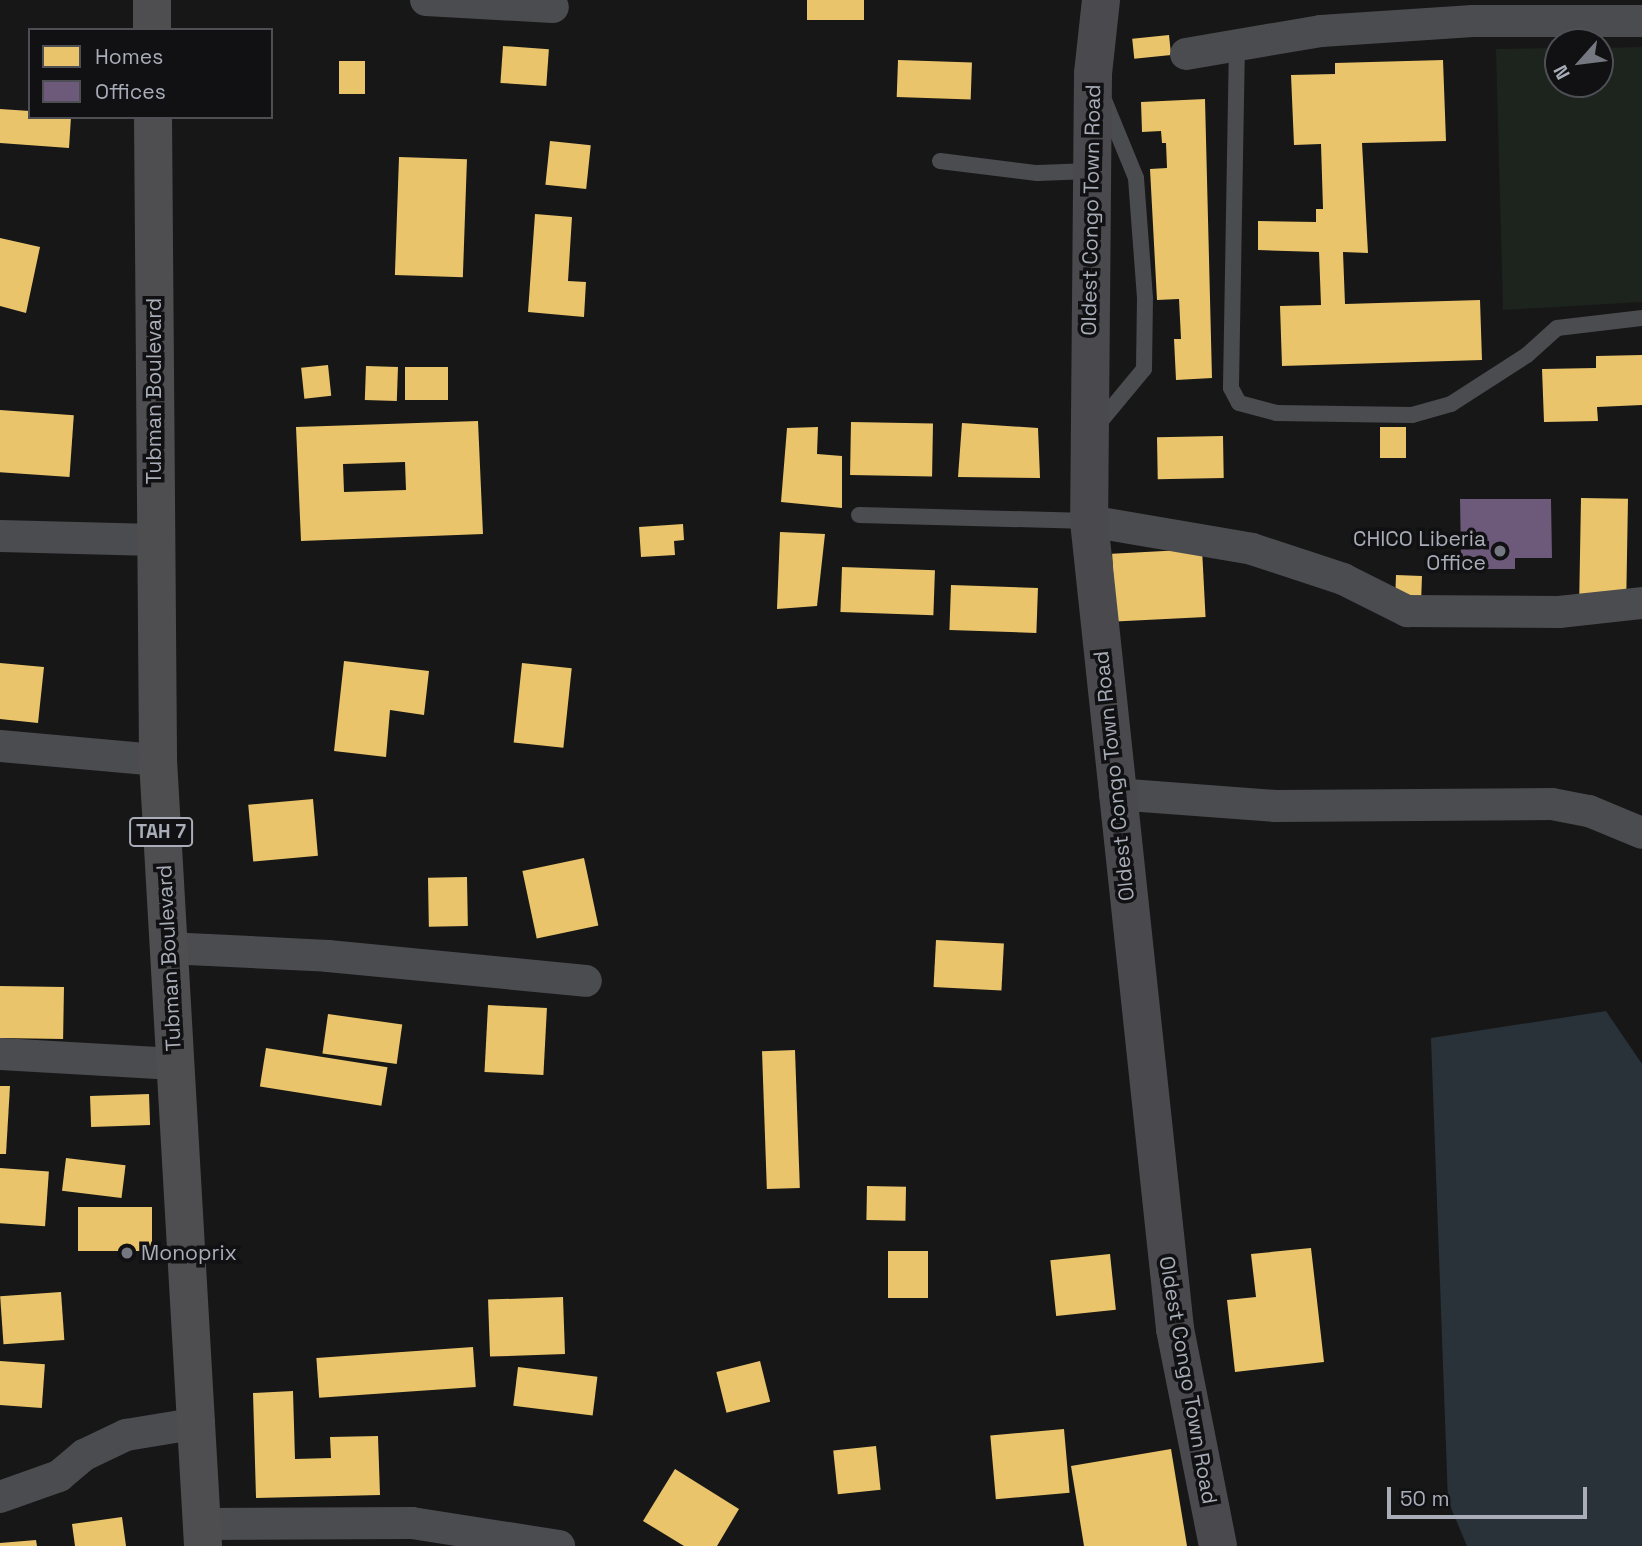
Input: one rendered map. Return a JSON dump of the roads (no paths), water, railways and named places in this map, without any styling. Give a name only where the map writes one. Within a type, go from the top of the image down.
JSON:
[{"type":"highway","points":[[152,0],[152,28]]},
{"type":"highway","name":"Tubman Boulevard","points":[[153,119],[158,760],[167,948],[199,1423],[202,1535]]},
{"type":"street","points":[[425,0],[552,7]]},
{"type":"street","name":"Oldest Congo Town Road","points":[[1101,0],[1093,74],[1089,520],[1115,794],[1175,1329],[1218,1546]]},
{"type":"street","points":[[1186,54],[1237,42],[1473,21],[1642,21]]},
{"type":"street","points":[[1089,520],[1252,550],[1343,579],[1408,611],[1559,612],[1642,603]]},
{"type":"street","points":[[0,536],[155,540]]},
{"type":"street","points":[[0,746],[158,760]]},
{"type":"street","points":[[1115,794],[1276,806],[1552,804],[1589,811],[1642,833]]},
{"type":"street","points":[[167,948],[328,956],[586,981]]},
{"type":"street","points":[[0,1054],[175,1063]]},
{"type":"street","points":[[0,1497],[59,1476],[84,1455],[125,1436],[199,1423]]},
{"type":"street","points":[[202,1535],[412,1523],[559,1546]]},
{"type":"lane","points":[[1237,42],[1231,388],[1239,403],[1276,413],[1412,415],[1451,404],[1527,355],[1557,328],[1642,318]]},
{"type":"lane","points":[[1088,435],[1144,369],[1136,178],[1093,74]]},
{"type":"lane","points":[[940,161],[1037,173],[1091,171]]},
{"type":"lane","points":[[859,515],[1089,520]]},
{"type":"place","name":"CHICO Liberia Office","points":[[1500,551]]},
{"type":"place","name":"Monoprix","points":[[127,1253]]}]
